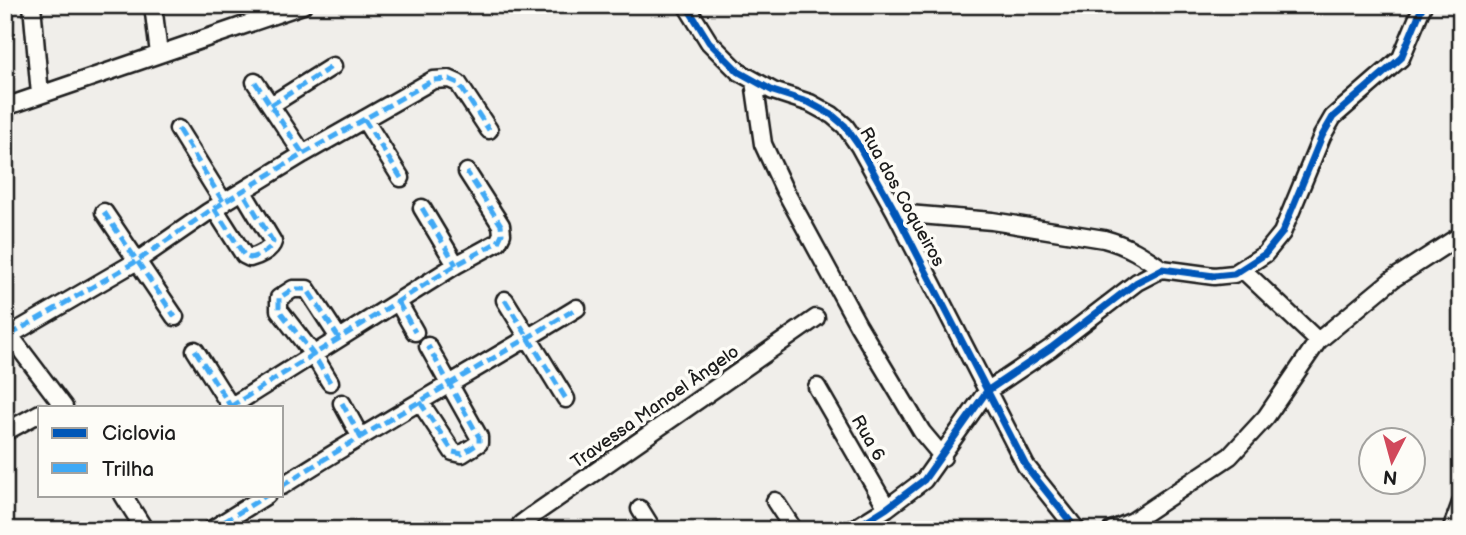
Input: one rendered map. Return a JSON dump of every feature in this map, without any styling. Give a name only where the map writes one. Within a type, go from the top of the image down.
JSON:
[{"type":"street","points":[[32,5],[40,94]]},
{"type":"street","points":[[153,5],[159,54]]},
{"type":"street","points":[[5,107],[303,5]]},
{"type":"street","name":"Rua dos Coqueiros","points":[[686,5],[709,42],[739,72],[773,91],[810,103],[845,126],[896,213],[1026,466],[1076,530]]},
{"type":"street","points":[[896,213],[992,221],[1104,239],[1140,253],[1162,269],[1223,276],[1242,269],[1265,254],[1282,233],[1322,136],[1333,117],[1401,58],[1423,5]]},
{"type":"street","points":[[271,105],[333,66]]},
{"type":"street","points":[[59,406],[8,332],[137,261],[303,154],[433,80],[449,79],[458,83],[489,130]]},
{"type":"street","points":[[754,81],[763,144],[783,187],[858,325],[922,432],[943,457]]},
{"type":"street","points":[[255,82],[303,154]]},
{"type":"street","points":[[364,120],[401,178]]},
{"type":"street","points":[[178,129],[244,256],[250,258],[271,247],[273,242],[243,192]]},
{"type":"street","points":[[233,406],[456,265],[498,242],[502,232],[501,225],[467,172]]},
{"type":"street","points":[[422,208],[456,265]]},
{"type":"street","points":[[104,212],[176,317]]},
{"type":"street","points":[[1112,530],[1133,522],[1230,456],[1260,424],[1318,341],[1393,279],[1461,235]]},
{"type":"street","points":[[852,530],[924,480],[943,457],[987,391],[1051,348],[1137,282],[1162,269]]},
{"type":"street","points":[[1242,269],[1318,341]]},
{"type":"street","points":[[330,382],[313,354],[279,310],[278,301],[281,296],[293,289],[306,289],[340,338]]},
{"type":"street","points":[[505,300],[566,400]]},
{"type":"street","points":[[398,302],[415,332]]},
{"type":"street","points":[[284,485],[360,436],[577,308]]},
{"type":"street","name":"Travessa Manoel Ângelo","points":[[519,530],[521,524],[543,508],[816,318]]},
{"type":"street","points":[[420,402],[451,450],[460,454],[478,445],[480,439],[428,346]]},
{"type":"street","points":[[195,350],[230,406]]},
{"type":"street","name":"Rua 6","points":[[817,387],[887,508]]},
{"type":"street","points":[[342,403],[360,436]]},
{"type":"street","points":[[5,432],[38,414]]},
{"type":"street","points":[[125,496],[145,530]]},
{"type":"street","points":[[211,530],[265,496]]},
{"type":"street","points":[[775,500],[794,530]]},
{"type":"street","points":[[1451,530],[1461,503]]},
{"type":"street","points":[[639,509],[653,530]]},
{"type":"marked path","points":[[271,105],[333,66]]},
{"type":"marked path","points":[[10,335],[137,261],[208,212],[303,154],[433,80],[449,79],[458,83],[489,130]]},
{"type":"marked path","points":[[255,82],[303,154]]},
{"type":"marked path","points":[[364,119],[401,178]]},
{"type":"marked path","points":[[178,129],[224,203]]},
{"type":"marked path","points":[[232,406],[456,265],[498,242],[502,234],[501,225],[467,172]]},
{"type":"marked path","points":[[214,208],[244,255],[250,258],[257,256],[270,248],[273,242],[243,192]]},
{"type":"marked path","points":[[422,208],[456,265]]},
{"type":"marked path","points":[[104,212],[175,317]]},
{"type":"marked path","points":[[330,382],[313,354],[279,310],[279,298],[293,289],[307,289],[339,338]]},
{"type":"marked path","points":[[505,300],[566,399]]},
{"type":"marked path","points":[[398,302],[415,332]]},
{"type":"marked path","points":[[284,485],[577,308]]},
{"type":"marked path","points":[[420,402],[453,452],[462,454],[479,443],[479,437],[428,346]]},
{"type":"marked path","points":[[195,350],[230,406]]},
{"type":"marked path","points":[[342,403],[360,436]]},
{"type":"marked path","points":[[211,530],[265,496]]},
{"type":"cycle path","points":[[686,5],[709,42],[739,72],[773,91],[810,103],[845,126],[896,213],[1026,466],[1077,530]]},
{"type":"cycle path","points":[[852,530],[924,480],[987,391],[1051,348],[1137,282],[1162,269],[1214,276],[1234,274],[1265,254],[1282,233],[1322,136],[1333,117],[1401,58],[1423,5]]}]
